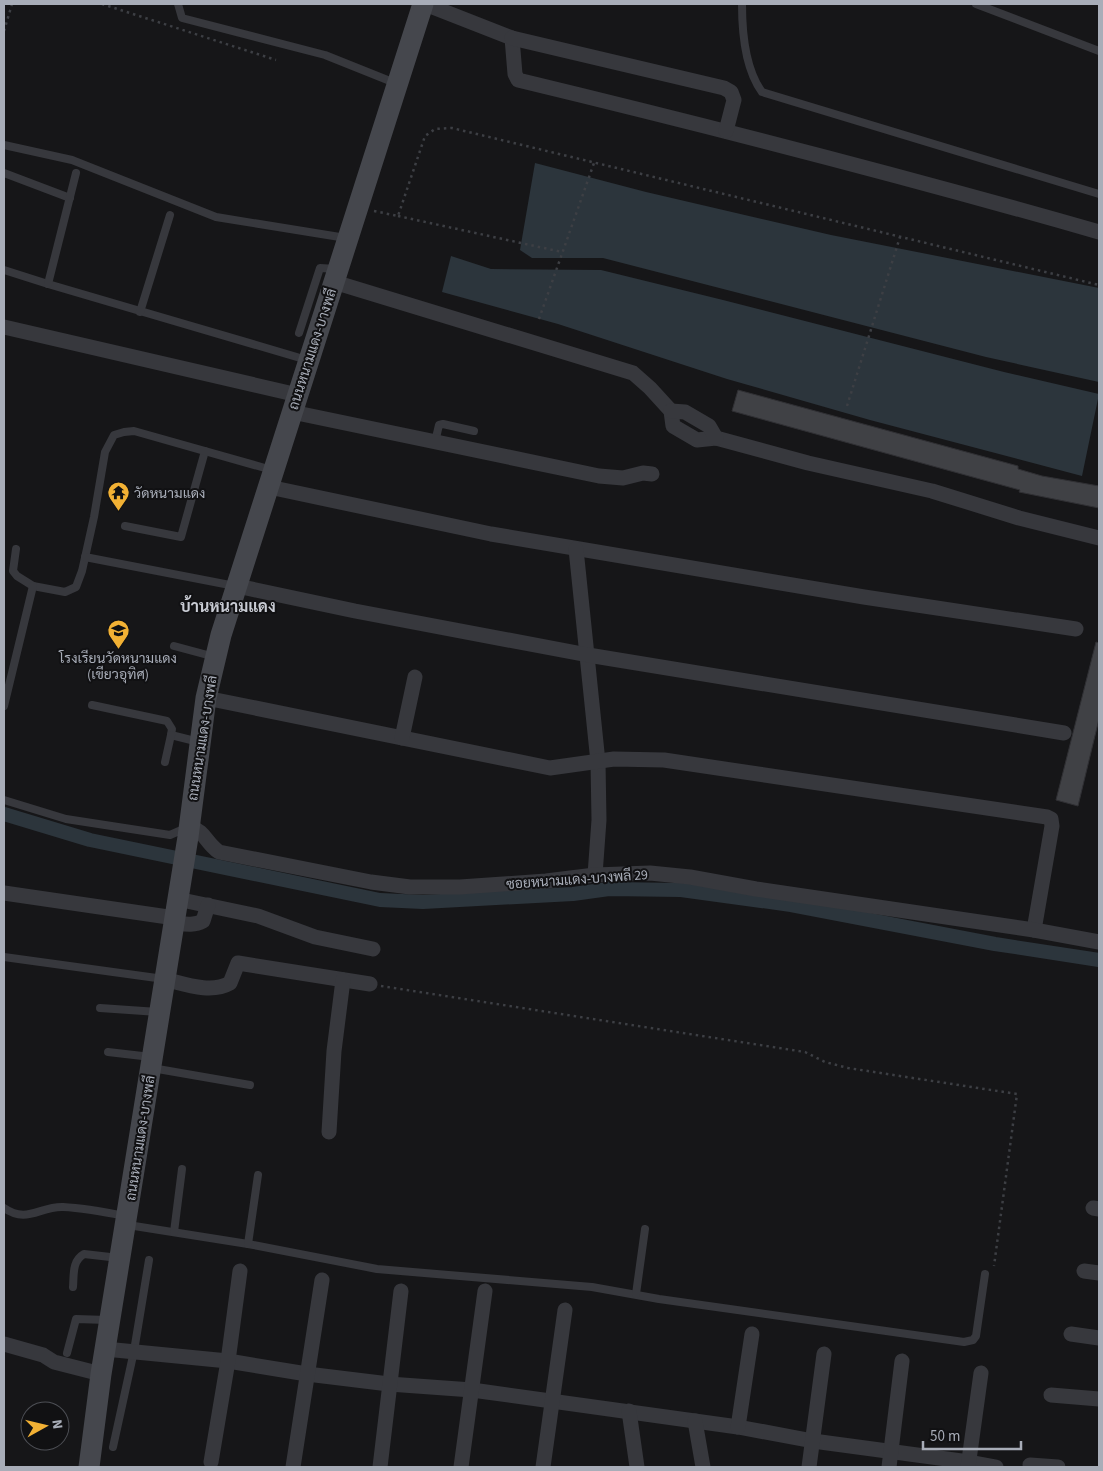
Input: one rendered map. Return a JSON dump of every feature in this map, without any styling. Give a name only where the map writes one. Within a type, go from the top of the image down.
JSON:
[{"type":"main road","name":"ถนนหนามแดง-บางพลี","points":[[88,1467],[100,1374],[189,831],[206,698],[237,586],[424,4]]},
{"type":"street","points":[[424,4],[512,38],[724,88],[731,92],[734,100],[726,131]]},
{"type":"street","points":[[512,38],[515,74],[518,80],[726,131],[955,191],[1099,232]]},
{"type":"street","points":[[336,276],[633,373],[650,388],[670,411],[685,412],[709,426],[716,438],[808,463],[932,492],[1019,518],[1099,538]]},
{"type":"street","points":[[4,327],[435,442],[599,476],[623,478],[652,474]]},
{"type":"street","points":[[271,478],[491,534],[864,597],[1076,629]]},
{"type":"street","points":[[576,549],[598,762],[599,820],[595,875]]},
{"type":"street","points":[[237,586],[355,612],[588,655],[1064,733]]},
{"type":"street","points":[[402,738],[414,677]]},
{"type":"street","points":[[206,698],[550,768],[614,759],[664,760],[1047,817],[1052,819],[1052,826],[1034,930]]},
{"type":"street","name":"ซอยหนามแดง-บางพลี 29","points":[[189,831],[203,833],[210,846],[219,852],[410,888],[480,886],[595,875],[650,873],[1034,930],[1099,942]]},
{"type":"street","points":[[4,893],[175,913],[208,905],[267,919],[315,937],[373,949]]},
{"type":"street","points":[[175,913],[195,925],[203,921],[208,905]]},
{"type":"street","points":[[164,979],[212,989],[223,988],[230,983],[238,963],[370,984]]},
{"type":"street","points":[[329,1132],[334,1050],[343,980]]},
{"type":"street","points":[[211,1462],[228,1361],[240,1271]]},
{"type":"street","points":[[293,1467],[322,1280]]},
{"type":"street","points":[[380,1467],[402,1290]]},
{"type":"street","points":[[461,1467],[484,1291]]},
{"type":"street","points":[[543,1467],[565,1310]]},
{"type":"street","points":[[738,1427],[752,1334]]},
{"type":"street","points":[[1071,1334],[1099,1338]]},
{"type":"street","points":[[4,1344],[42,1355],[54,1362],[100,1374]]},
{"type":"street","points":[[105,1349],[134,1350],[228,1361],[307,1374],[389,1384],[472,1390],[738,1427],[813,1441],[968,1465],[996,1467]]},
{"type":"street","points":[[4,1352],[44,1363],[54,1362]]},
{"type":"street","points":[[809,1467],[824,1354]]},
{"type":"street","points":[[889,1467],[902,1361]]},
{"type":"street","points":[[968,1465],[981,1373]]},
{"type":"street","points":[[1051,1394],[1099,1399]]},
{"type":"street","points":[[629,1411],[637,1467]]},
{"type":"street","points":[[696,1421],[703,1467]]},
{"type":"street","points":[[1030,1465],[1058,1467]]},
{"type":"lane","points":[[178,4],[182,18],[325,55],[397,84]]},
{"type":"lane","points":[[742,4],[742,33],[755,82],[762,92],[1099,194]]},
{"type":"lane","points":[[976,4],[1099,51]]},
{"type":"lane","points":[[4,145],[72,160],[216,217],[348,238]]},
{"type":"lane","points":[[4,173],[70,198]]},
{"type":"lane","points":[[48,284],[76,173]]},
{"type":"lane","points":[[140,312],[170,215]]},
{"type":"lane","points":[[299,333],[320,268],[336,276]]},
{"type":"lane","points":[[4,270],[309,361]]},
{"type":"lane","points":[[435,442],[438,425],[443,424],[474,431]]},
{"type":"lane","points":[[16,550],[13,570],[17,576],[33,586],[65,592],[76,587],[85,557],[105,452],[114,435],[124,432],[134,431],[205,451],[271,478]]},
{"type":"lane","points":[[125,526],[181,537],[205,451]]},
{"type":"lane","points":[[85,557],[237,586]]},
{"type":"lane","points":[[4,706],[33,586]]},
{"type":"lane","points":[[174,646],[216,657]]},
{"type":"lane","points":[[92,705],[167,721],[172,729],[165,762]]},
{"type":"lane","points":[[171,735],[200,742]]},
{"type":"lane","points":[[4,800],[66,819],[170,835],[189,831]]},
{"type":"lane","points":[[4,957],[164,979]]},
{"type":"lane","points":[[100,1008],[158,1012]]},
{"type":"lane","points":[[108,1052],[250,1085]]},
{"type":"lane","points":[[174,1232],[182,1169]]},
{"type":"lane","points":[[248,1244],[258,1175]]},
{"type":"lane","points":[[4,1208],[11,1213],[22,1216],[60,1206],[77,1208],[174,1232],[377,1269],[592,1287],[964,1342],[973,1340],[976,1336],[985,1274]]},
{"type":"lane","points":[[636,1294],[645,1229]]},
{"type":"lane","points":[[73,1287],[76,1262],[79,1257],[84,1254],[120,1258]]},
{"type":"lane","points":[[113,1447],[134,1350],[149,1260]]},
{"type":"lane","points":[[67,1354],[74,1320],[109,1320]]},
{"type":"path","points":[[4,31],[12,4]]},
{"type":"path","points":[[102,4],[276,60]]},
{"type":"path","points":[[398,216],[425,136],[435,129],[452,128],[1099,285]]},
{"type":"path","points":[[539,319],[594,163]]},
{"type":"path","points":[[358,208],[562,252]]},
{"type":"path","points":[[847,406],[900,237]]},
{"type":"path","points":[[370,984],[805,1052],[824,1062],[848,1068],[1017,1094],[994,1266]]},
{"type":"shaded area","points":[[535,163],[646,192],[831,235],[1099,288],[1099,382],[986,357],[603,258],[532,258],[520,250]]},
{"type":"shaded area","points":[[451,256],[491,269],[601,270],[1004,372],[1099,394],[1082,476],[870,420],[727,379],[558,324],[442,292]]},
{"type":"building","points":[[738,390],[1018,466],[1018,469],[1042,476],[1099,486],[1099,508],[1019,492],[1020,490],[732,411]]},
{"type":"building","points":[[1096,642],[1099,643],[1099,719],[1078,806],[1056,800]]},
{"type":"waterway","points":[[4,814],[90,840],[380,900],[423,902],[573,894],[609,889],[681,890],[791,905],[995,944],[1099,960]]},
{"type":"place","name":"วัดหนามแดง","points":[[118,512]]},
{"type":"place","name":"โรงเรียนวัดหนามแดง (เขียวอุทิศ)","points":[[118,649]]},
{"type":"district","name":"บ้านหนามแดง","points":[[228,606]]}]
